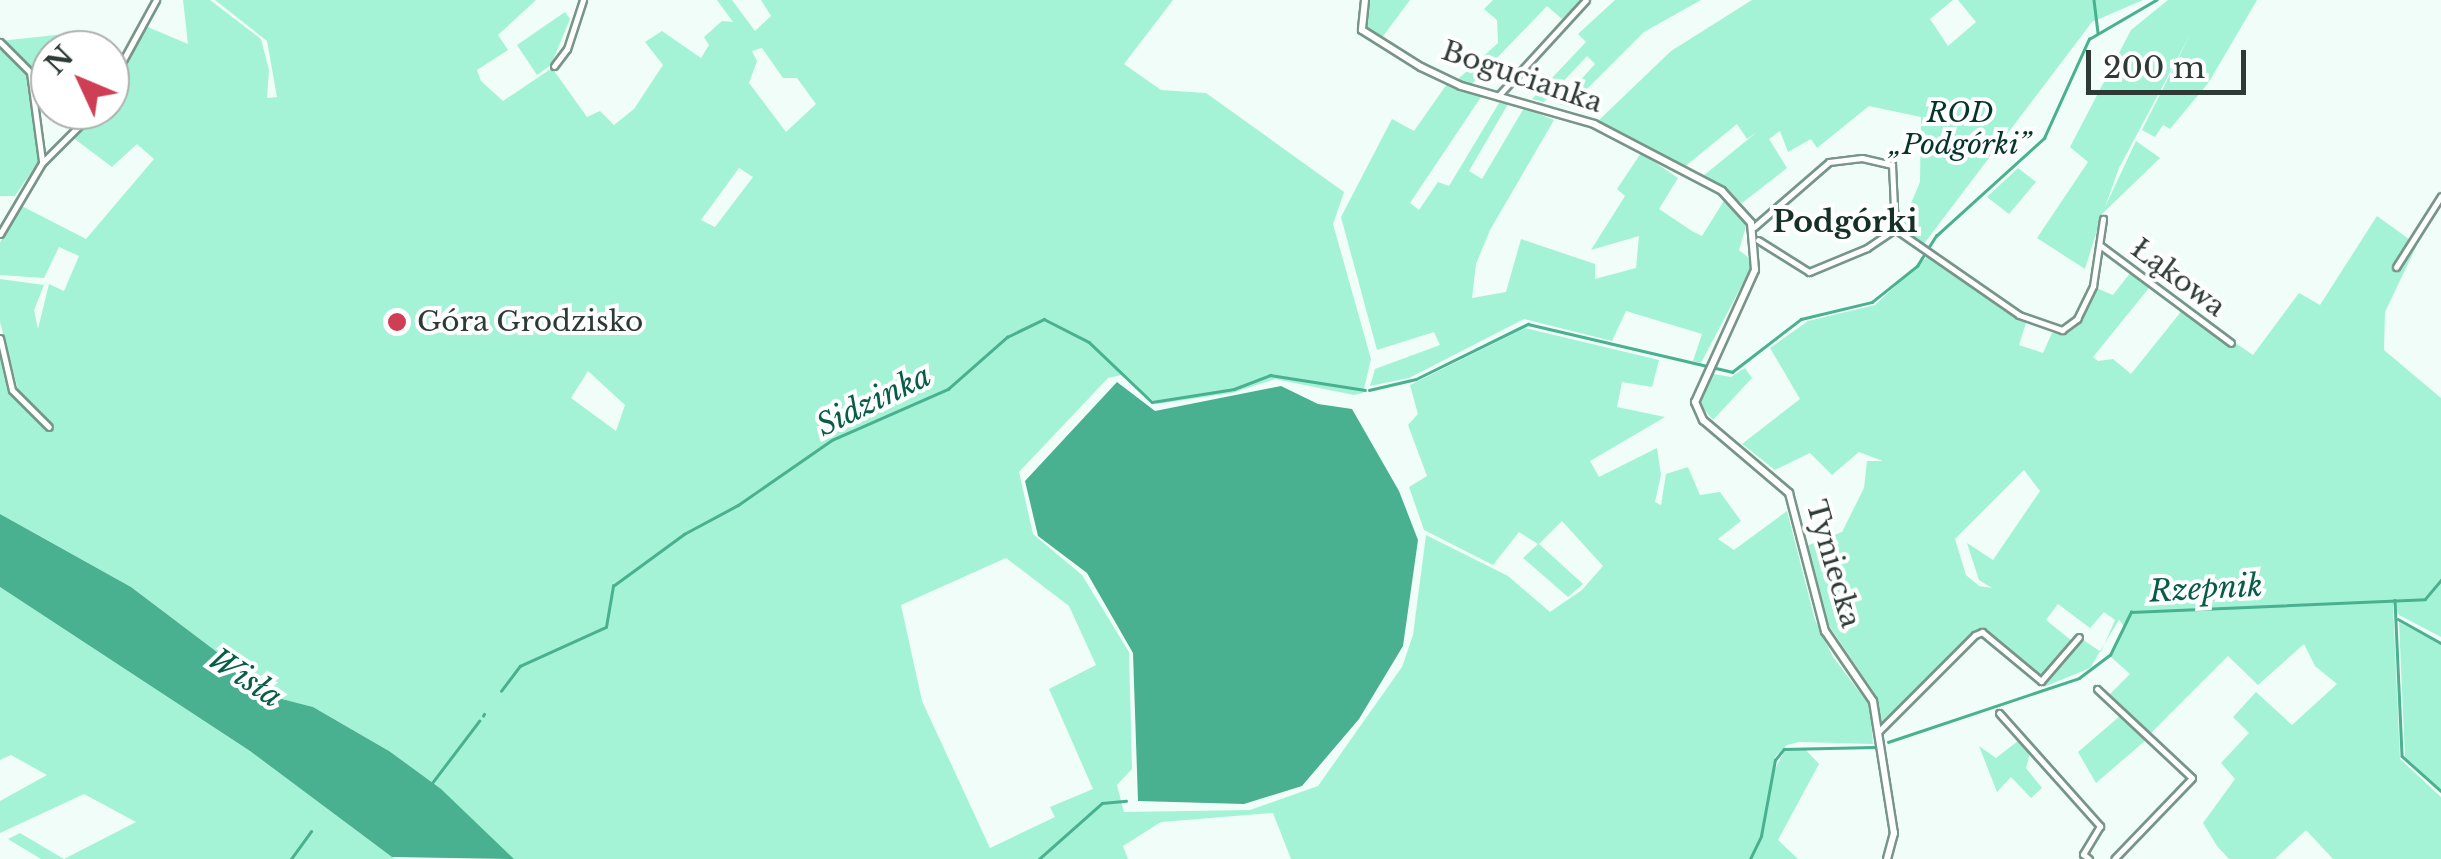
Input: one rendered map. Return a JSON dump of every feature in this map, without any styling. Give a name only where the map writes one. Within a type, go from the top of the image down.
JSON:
[{"type":"street","points":[[130,47],[156,0]]},
{"type":"street","points":[[554,66],[567,49],[583,0]]},
{"type":"street","name":"Bogucianka","points":[[1365,0],[1358,20],[1372,38],[1450,82],[1594,124],[1722,191],[1745,213],[1754,228]]},
{"type":"street","points":[[1498,96],[1586,0]]},
{"type":"street","points":[[0,42],[30,72],[42,163]]},
{"type":"street","points":[[0,234],[42,163],[75,130]]},
{"type":"street","points":[[1862,158],[1892,165],[1895,229],[1809,272],[1758,240],[1754,228],[1820,167],[1862,158]]},
{"type":"street","points":[[2396,267],[2441,196]]},
{"type":"street","points":[[1895,229],[2019,315],[2062,330],[2084,308],[2101,246],[2103,219]]},
{"type":"street","name":"Tyniecka","points":[[1758,240],[1755,270],[1695,397],[1700,415],[1789,493],[1820,619],[1873,700],[1894,833],[1887,859]]},
{"type":"street","name":"Łąkowa","points":[[2101,246],[2231,343]]},
{"type":"street","points":[[0,338],[12,390],[50,428]]},
{"type":"street","points":[[1877,741],[1975,635],[1982,632],[2041,681],[2080,637]]},
{"type":"street","points":[[2097,689],[2192,778],[2114,859]]},
{"type":"street","points":[[1999,713],[2100,826],[2084,857]]},
{"type":"green space","points":[[183,0],[210,0],[261,39],[269,70],[267,98],[277,97],[267,41],[215,0],[536,0],[498,35],[508,50],[477,70],[481,81],[503,101],[552,68],[587,117],[600,111],[614,125],[634,109],[663,65],[645,42],[662,31],[701,58],[709,45],[704,37],[722,21],[733,22],[717,0],[732,0],[755,31],[771,16],[761,0],[1173,0],[1124,64],[1161,90],[1206,93],[1344,192],[1333,224],[1371,359],[1363,393],[1354,395],[1275,379],[1232,393],[1157,404],[1121,375],[1108,378],[1019,472],[1033,534],[1082,575],[1129,652],[1132,769],[1117,785],[1124,812],[1250,810],[1318,786],[1402,667],[1413,635],[1426,535],[1508,576],[1550,612],[1582,590],[1603,566],[1562,521],[1539,544],[1583,584],[1568,597],[1523,558],[1538,544],[1519,532],[1493,565],[1424,530],[1409,487],[1427,476],[1408,425],[1418,414],[1410,385],[1525,328],[1659,360],[1652,387],[1622,382],[1617,407],[1665,417],[1590,461],[1599,477],[1657,448],[1661,475],[1655,502],[1661,505],[1666,474],[1688,467],[1700,495],[1720,492],[1741,521],[1718,539],[1734,550],[1787,511],[1815,620],[1833,657],[1870,706],[1873,744],[1799,742],[1787,745],[1775,757],[1772,775],[1785,750],[1805,749],[1819,764],[1778,840],[1798,859],[1291,859],[1273,813],[1161,822],[1123,846],[1128,859],[514,859],[389,751],[313,707],[278,698],[131,587],[0,514],[0,348],[11,394],[20,397],[0,322],[0,279],[44,285],[34,310],[38,329],[49,284],[64,291],[79,256],[59,247],[44,278],[0,275],[0,243],[16,203],[86,239],[154,159],[137,144],[112,167],[72,137],[79,130],[130,130],[130,50],[143,25],[188,44]],"holes":[[[762,48],[783,78],[797,78],[816,104],[786,132],[749,83],[757,61],[752,51]],[[739,168],[753,177],[715,227],[701,220]],[[588,371],[625,405],[616,431],[571,398]],[[1006,558],[1069,606],[1096,665],[1049,689],[1093,789],[1050,807],[1055,817],[990,848],[922,701],[901,605]]]},
{"type":"green space","points":[[1368,0],[1410,0],[1381,39],[1364,27]]},
{"type":"green space","points":[[1493,0],[1582,0],[1562,19],[1547,6],[1471,85],[1457,80],[1498,43],[1497,20],[1484,9]]},
{"type":"green space","points":[[1615,0],[1701,0],[1644,32],[1569,107],[1559,104],[1595,64],[1587,56],[1544,102],[1532,99],[1586,42],[1578,34]]},
{"type":"green space","name":"ROD „Podgórki”","points":[[1752,0],[1953,0],[1930,19],[1948,46],[1976,22],[1958,0],[2143,0],[2092,22],[1923,245],[1901,227],[1920,182],[1921,117],[1869,106],[1817,148],[1811,139],[1788,152],[1780,131],[1769,139],[1787,168],[1742,203],[1703,176],[1757,132],[1747,139],[1737,124],[1683,168],[1597,122],[1671,51]]},
{"type":"green space","points":[[2168,0],[2257,0],[2209,82],[2170,129],[2163,125],[2155,137],[2142,130],[2191,33],[2119,168],[2105,207],[2136,141],[2160,158],[2102,214],[2085,269],[2037,238],[2088,162],[2070,147],[2131,30]]},
{"type":"green space","points":[[565,12],[570,19],[551,65],[537,75],[517,45]]},
{"type":"green space","points":[[30,38],[30,74],[0,41]]},
{"type":"green space","points":[[0,46],[28,75],[30,130],[36,130],[38,162],[15,196],[0,196]]},
{"type":"green space","points":[[1447,84],[1481,97],[1410,203],[1419,210],[1438,182],[1449,186],[1499,103],[1508,104],[1469,171],[1482,179],[1524,108],[1554,120],[1490,230],[1476,264],[1472,298],[1506,292],[1521,239],[1595,264],[1595,279],[1636,268],[1639,236],[1591,250],[1625,196],[1617,189],[1641,153],[1678,178],[1659,209],[1692,231],[1702,236],[1725,199],[1733,206],[1747,223],[1739,250],[1754,262],[1701,363],[1693,361],[1702,334],[1626,311],[1612,341],[1524,319],[1409,378],[1370,386],[1375,369],[1440,345],[1434,332],[1377,350],[1341,217],[1392,119],[1414,131]]},
{"type":"green space","points":[[2018,168],[2036,182],[2009,214],[1987,197]]},
{"type":"green space","points":[[2377,216],[2417,245],[2385,312],[2384,350],[2441,398],[2441,637],[2399,615],[2393,604],[2400,759],[2441,797],[2441,859],[2333,859],[2306,830],[2275,859],[2229,859],[2217,846],[2203,823],[2235,779],[2221,763],[2249,733],[2233,717],[2256,692],[2292,725],[2337,684],[2315,666],[2304,644],[2258,685],[2228,656],[2148,736],[2107,697],[2130,674],[2111,657],[2124,626],[2119,620],[2104,644],[2115,620],[2104,612],[2090,628],[2058,604],[2046,620],[2077,645],[2082,639],[2100,651],[2090,668],[2046,686],[1975,631],[1878,730],[1875,694],[1826,621],[1806,546],[1842,532],[1864,488],[1867,461],[1883,461],[1859,452],[1832,475],[1810,453],[1775,470],[1742,444],[1800,399],[1770,348],[1808,321],[1875,305],[1929,255],[2026,323],[2019,345],[2043,353],[2052,333],[2075,326],[2094,287],[2113,295],[2134,268],[2153,283],[2093,357],[2098,361],[2113,359],[2131,374],[2184,308],[2253,355],[2299,293],[2320,305]],"holes":[[[2024,470],[2040,491],[1993,560],[1967,543],[1979,580],[1992,588],[1979,586],[1966,575],[1955,539]]]},
{"type":"green space","points":[[1745,368],[1752,378],[1713,420],[1700,404],[1708,373],[1731,377]]},
{"type":"green space","points":[[0,587],[250,751],[395,859],[64,859],[136,822],[84,794],[0,833],[0,801],[47,775],[11,755],[0,760]]},
{"type":"green space","points":[[2399,622],[2441,645],[2441,790],[2405,757]]},
{"type":"green space","points":[[2120,716],[2146,740],[2096,783],[2078,752]]},
{"type":"green space","points":[[2018,741],[2030,753],[2026,768],[2042,788],[2031,798],[2011,777],[1997,792],[1979,746],[1996,758]]},
{"type":"green space","points":[[20,833],[64,859],[41,859],[8,839]]},
{"type":"water","points":[[1117,382],[1155,411],[1281,386],[1318,404],[1352,409],[1399,491],[1418,540],[1403,646],[1359,719],[1302,786],[1244,804],[1138,801],[1133,653],[1087,573],[1038,536],[1025,481]]},
{"type":"water","name":"Wisła","points":[[0,514],[131,587],[278,698],[313,707],[389,751],[441,789],[514,859],[392,857],[250,751],[0,587]]},
{"type":"waterway","points":[[2094,0],[2098,33]]},
{"type":"waterway","name":"Sidzinka","points":[[1369,390],[1416,379],[1528,324],[1732,372],[1801,319],[1872,302],[1917,266],[1936,236],[2044,138],[2089,39],[2156,0]]},
{"type":"waterway","name":"Sidzinka","points":[[501,691],[520,666],[606,627],[613,586],[684,534],[738,505],[832,440],[948,389],[1007,337],[1044,319],[1089,342],[1152,402],[1234,389],[1270,375],[1365,390]]},
{"type":"waterway","name":"Rzepnik","points":[[1888,742],[2079,678],[2110,655],[2131,612],[2425,599],[2441,580]]},
{"type":"waterway","points":[[2395,600],[2402,756],[2441,791]]},
{"type":"waterway","points":[[2398,619],[2441,643]]},
{"type":"waterway","name":"Sidzinka","points":[[432,783],[479,721]]},
{"type":"waterway","name":"Rzepnik","points":[[1750,859],[1761,836],[1775,760],[1784,749],[1874,747]]},
{"type":"waterway","points":[[1039,859],[1102,803],[1126,801]]},
{"type":"waterway","points":[[291,859],[311,831]]},
{"type":"place","name":"Góra Grodzisko","points":[[397,322]]},
{"type":"district","name":"Podgórki","points":[[1845,222]]}]
